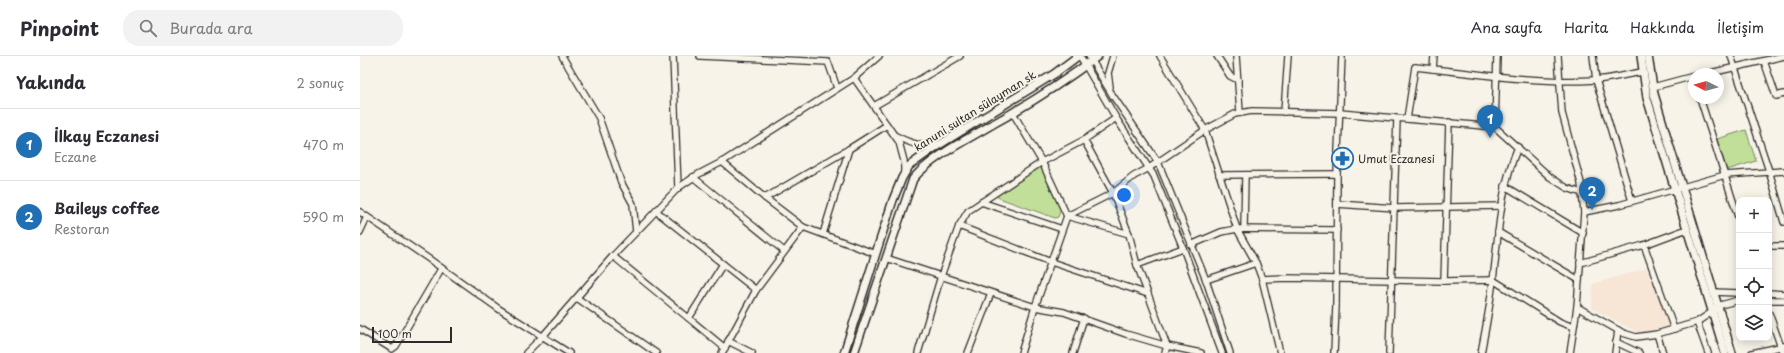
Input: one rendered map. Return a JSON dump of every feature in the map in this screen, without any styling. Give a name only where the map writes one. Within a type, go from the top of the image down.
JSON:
[{"type":"main road","name":"kanuni sultan sülayman sk","points":[[844,353],[893,200],[904,173],[909,166],[940,144],[1054,74],[1078,56]]},
{"type":"main road","points":[[854,353],[909,188],[913,179],[920,170],[956,146],[1013,113],[1085,65],[1090,58],[1098,56]]},
{"type":"main road","points":[[1641,56],[1643,72],[1651,93],[1678,187],[1732,353]]},
{"type":"main road","points":[[1648,56],[1651,93]]},
{"type":"main road","points":[[1678,187],[1687,229],[1724,353]]},
{"type":"street","points":[[562,56],[599,118],[621,182],[633,204],[636,232]]},
{"type":"street","points":[[673,56],[678,188]]},
{"type":"street","points":[[700,56],[828,59],[837,88]]},
{"type":"street","points":[[526,353],[543,336],[613,256],[678,188],[693,177],[722,162],[854,78],[879,56]]},
{"type":"street","points":[[874,106],[960,56]]},
{"type":"street","points":[[1078,56],[1154,176],[1183,248],[1222,353]]},
{"type":"street","points":[[1113,56],[1108,73],[1108,80],[1114,96]]},
{"type":"street","points":[[1160,56],[1205,130],[1237,229],[1256,263],[1262,278],[1280,353]]},
{"type":"street","points":[[1217,56],[1230,76],[1238,80]]},
{"type":"street","points":[[1236,56],[1240,112]]},
{"type":"street","points":[[1284,112],[1288,56]]},
{"type":"street","points":[[1334,353],[1337,280],[1337,174],[1342,56]]},
{"type":"street","points":[[1433,69],[1434,56]]},
{"type":"street","points":[[1495,127],[1497,56]]},
{"type":"street","points":[[1558,56],[1562,113],[1576,161],[1584,212],[1577,307],[1570,353]]},
{"type":"street","points":[[1593,56],[1596,80],[1632,201]]},
{"type":"street","points":[[1731,56],[1769,171],[1784,222]]},
{"type":"street","points":[[1724,70],[1784,56]]},
{"type":"street","points":[[1090,58],[1158,162],[1206,280],[1230,353]]},
{"type":"street","points":[[1764,61],[1776,96],[1784,94]]},
{"type":"street","points":[[1407,119],[1415,67],[1496,76],[1560,80],[1596,80],[1643,72]]},
{"type":"street","points":[[854,78],[894,135],[902,150],[904,173]]},
{"type":"street","points":[[1651,93],[1688,80]]},
{"type":"street","points":[[1702,104],[1736,210]]},
{"type":"street","points":[[1021,353],[1035,307],[1067,216],[1113,194],[1134,176],[1149,168],[1205,130],[1240,112],[1340,113],[1495,127],[1550,177],[1567,188],[1582,193]]},
{"type":"street","points":[[1013,113],[1042,162],[1067,216],[1129,234]]},
{"type":"street","points":[[918,353],[941,276],[959,226],[968,211],[1042,162],[1084,140],[1116,118]]},
{"type":"street","points":[[1389,353],[1398,119]]},
{"type":"street","points":[[1444,281],[1445,208],[1449,122]]},
{"type":"street","points":[[765,198],[887,125]]},
{"type":"street","points":[[894,135],[918,145],[940,144]]},
{"type":"street","points":[[1084,140],[1113,194],[1129,234],[1137,265],[1167,346],[1165,353]]},
{"type":"street","points":[[1482,353],[1493,280],[1501,206],[1510,167],[1518,147]]},
{"type":"street","points":[[823,234],[849,149]]},
{"type":"street","points":[[722,162],[803,227],[876,254]]},
{"type":"street","points":[[1584,212],[1596,211],[1725,175],[1784,171]]},
{"type":"street","points":[[1219,175],[1337,174]]},
{"type":"street","points":[[1244,229],[1245,175]]},
{"type":"street","points":[[693,177],[784,251]]},
{"type":"street","points":[[1505,186],[1583,233]]},
{"type":"street","points":[[981,202],[1062,229]]},
{"type":"street","points":[[1337,204],[1394,208],[1501,206]]},
{"type":"street","points":[[656,211],[756,290]]},
{"type":"street","points":[[360,212],[499,309],[569,353]]},
{"type":"street","points":[[360,232],[367,218]]},
{"type":"street","points":[[959,226],[1051,262],[1148,294]]},
{"type":"street","points":[[613,256],[689,318],[724,350],[756,290],[803,227]]},
{"type":"street","points":[[1191,245],[1221,232],[1237,229],[1337,230]]},
{"type":"street","points":[[1580,263],[1644,245],[1687,229]]},
{"type":"street","points":[[1498,232],[1579,280]]},
{"type":"street","points":[[1644,245],[1674,329]]},
{"type":"street","points":[[1772,246],[1784,246]]},
{"type":"street","points":[[1137,265],[1183,248]]},
{"type":"street","points":[[886,258],[1035,307],[1064,312],[1126,334],[1167,346],[1201,353]]},
{"type":"street","points":[[1206,280],[1256,263]]},
{"type":"street","points":[[689,318],[723,264]]},
{"type":"street","points":[[360,329],[392,349],[396,346],[441,269]]},
{"type":"street","points":[[1262,278],[1391,281],[1493,280],[1560,322],[1573,327]]},
{"type":"street","points":[[1713,292],[1736,293]]},
{"type":"street","points":[[968,353],[991,293]]},
{"type":"street","points":[[1772,294],[1784,294]]},
{"type":"street","points":[[577,298],[656,353]]},
{"type":"street","points":[[1772,300],[1784,300]]},
{"type":"street","points":[[1577,307],[1618,330],[1630,336],[1636,337],[1657,334],[1697,322],[1712,312],[1717,306],[1736,301]]},
{"type":"street","points":[[1073,353],[1084,318]]},
{"type":"street","points":[[1772,321],[1782,346],[1783,353]]},
{"type":"street","points":[[1697,322],[1708,353]]},
{"type":"street","points":[[1615,353],[1618,330]]},
{"type":"street","points":[[1657,334],[1663,353]]},
{"type":"street","points":[[728,341],[752,353]]},
{"type":"street","points":[[1616,342],[1639,353]]},
{"type":"street","points":[[1752,353],[1782,346]]},
{"type":"shaded area","points":[[1647,268],[1670,323],[1667,327],[1639,333],[1592,308],[1593,284]]},
{"type":"green space","points":[[1746,130],[1756,161],[1727,170],[1717,139]]},
{"type":"green space","points":[[1040,165],[1062,206],[1058,217],[1055,218],[999,198],[995,195]]},
{"type":"place","name":"İlkay Eczanesi","points":[[1490,138]]},
{"type":"place","name":"Umut Eczanesi","points":[[1343,159]]},
{"type":"place","name":"Baileys coffee","points":[[1592,210]]}]
